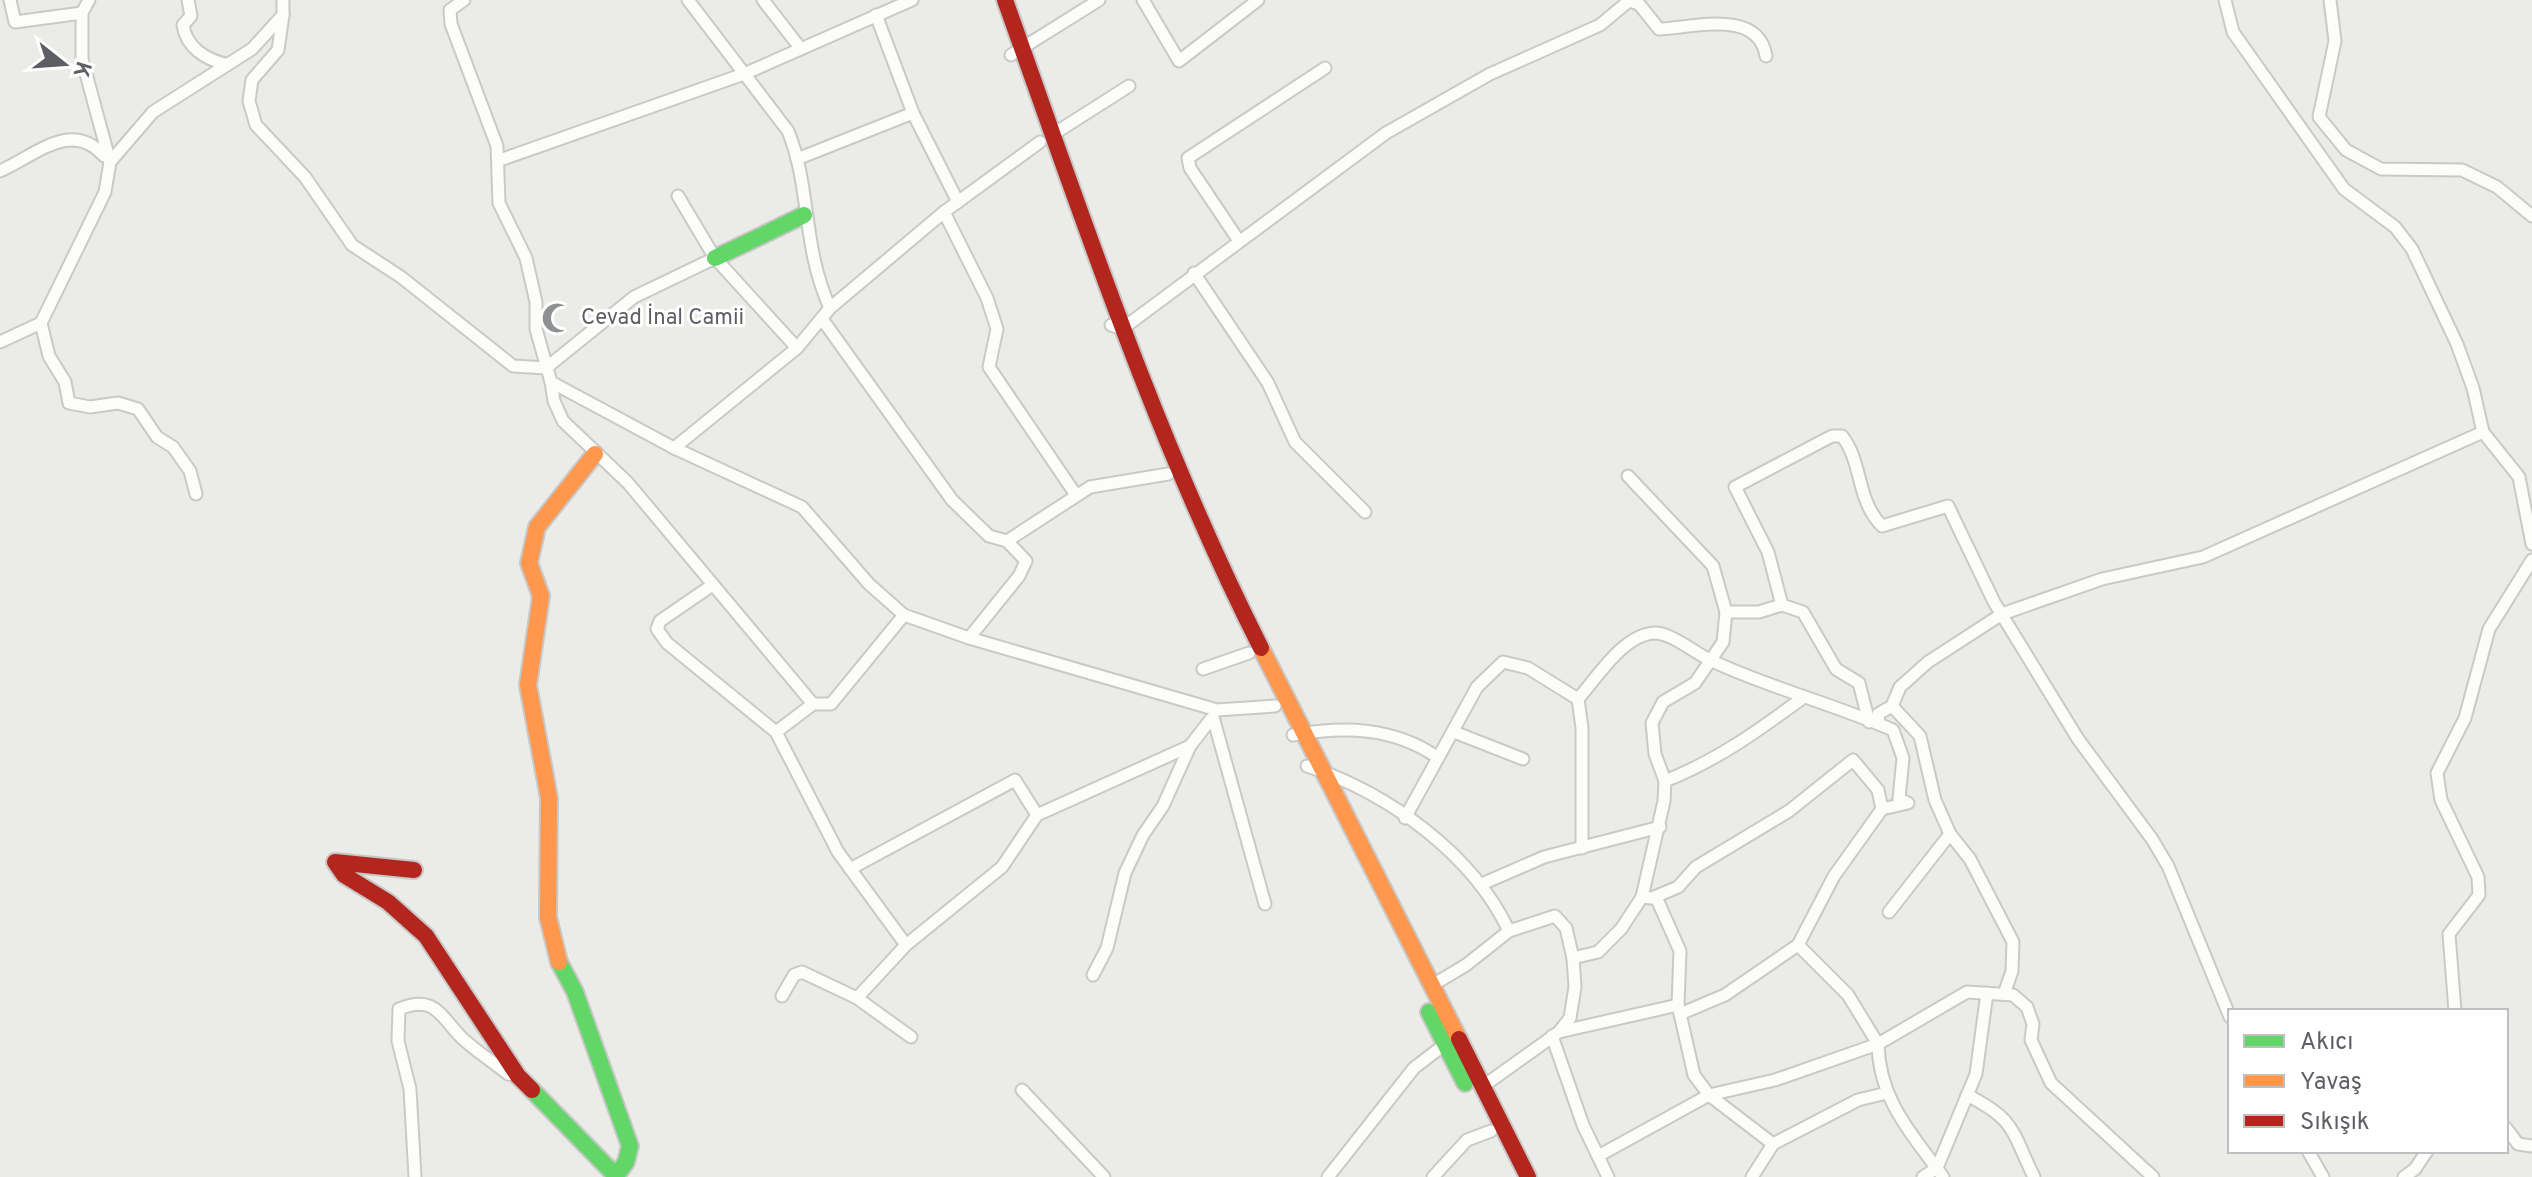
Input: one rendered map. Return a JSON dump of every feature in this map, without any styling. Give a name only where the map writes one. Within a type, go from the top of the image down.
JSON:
[{"type":"main road","points":[[992,0],[1017,52]]},
{"type":"main road","points":[[1005,0],[1017,52],[1046,138],[1168,474],[1194,538],[1275,706],[1300,734]]},
{"type":"main road","points":[[715,258],[804,215]]},
{"type":"main road","points":[[1116,327],[1194,510],[1444,1045],[1515,1177]]},
{"type":"main road","points":[[414,870],[394,873],[356,861],[335,862],[344,875],[388,902],[426,936],[518,1076],[616,1176],[626,1162],[630,1146],[575,992],[556,956],[548,917],[549,798],[528,685],[541,596],[529,563],[537,527],[595,454]]},
{"type":"main road","points":[[1315,768],[1528,1177]]},
{"type":"street","points":[[10,0],[15,22],[82,13]]},
{"type":"street","points":[[0,342],[41,323],[105,192],[110,162],[82,59],[82,13],[89,0]]},
{"type":"street","points":[[188,0],[191,16],[183,25],[185,38],[208,60],[225,64]]},
{"type":"street","points":[[464,0],[450,10],[451,24],[500,160],[499,203],[526,258],[536,302],[536,329],[554,401],[563,421],[628,483],[711,586],[813,704]]},
{"type":"street","points":[[688,0],[788,131],[797,159],[816,278],[830,308]]},
{"type":"street","points":[[763,0],[801,49]]},
{"type":"street","points":[[500,160],[744,74],[912,0]]},
{"type":"street","points":[[1017,52],[1099,0]]},
{"type":"street","points":[[1143,0],[1179,61],[1258,0]]},
{"type":"street","points":[[2225,0],[2233,32],[2344,189],[2395,227],[2412,249],[2457,344],[2473,388],[2483,432],[2519,477],[2532,544]]},
{"type":"street","points":[[2330,0],[2335,41],[2319,117],[2346,150],[2381,169],[2462,170],[2497,187],[2532,216]]},
{"type":"street","points":[[287,1],[278,50],[252,80],[249,101],[256,125],[305,177],[352,245],[401,277],[513,366],[546,368],[634,297],[715,258]]},
{"type":"street","points":[[1116,327],[1386,133],[1490,74],[1600,25],[1629,1],[1639,4],[1659,29],[1716,23],[1752,32],[1764,44],[1766,56]]},
{"type":"street","points":[[110,162],[153,112],[252,49],[283,15]]},
{"type":"street","points":[[876,15],[913,113],[958,202]]},
{"type":"street","points":[[1239,241],[1190,168],[1188,158],[1325,68]]},
{"type":"street","points":[[674,448],[797,348],[830,308],[944,212],[1046,138],[1129,86]]},
{"type":"street","points":[[797,159],[913,113]]},
{"type":"street","points":[[0,171],[47,146],[74,136],[93,143],[110,162]]},
{"type":"street","points":[[678,196],[715,258],[797,348]]},
{"type":"street","points":[[944,212],[987,298],[997,329],[989,367],[1076,495]]},
{"type":"street","points":[[1194,273],[1268,383],[1295,442],[1365,512]]},
{"type":"street","points":[[822,319],[952,500],[989,536],[1007,541],[1026,561],[1019,576],[969,638]]},
{"type":"street","points":[[41,323],[49,356],[65,382],[69,403],[90,407],[118,403],[138,409],[157,437],[173,447],[190,471],[196,494]]},
{"type":"street","points":[[551,382],[674,448],[802,507],[869,584],[904,615],[1214,714],[1275,706]]},
{"type":"street","points":[[1874,723],[1878,714],[1892,706],[1900,687],[1928,662],[2002,614],[2102,579],[2203,557],[2483,432]]},
{"type":"street","points":[[1782,605],[1768,552],[1735,487],[1832,436],[1842,436],[1849,445],[1861,493],[1872,517],[1882,526],[1948,506],[2002,614],[2078,739],[2160,852],[2228,1012]]},
{"type":"street","points":[[1007,541],[1090,487],[1168,474]]},
{"type":"street","points":[[1573,958],[1598,952],[1621,929],[1642,897],[1660,827],[1665,781],[1651,735],[1656,711],[1675,692],[1695,683],[1723,642],[1726,612],[1713,566],[1628,476]]},
{"type":"street","points":[[2455,1009],[2449,934],[2479,895],[2478,877],[2441,800],[2437,773],[2465,718],[2489,629],[2532,560]]},
{"type":"street","points":[[711,586],[660,621],[657,629],[667,643],[776,732],[850,869],[906,945]]},
{"type":"street","points":[[1726,612],[1759,612],[1782,605],[1794,606],[1809,618],[1836,669],[1859,683],[1874,723]]},
{"type":"street","points":[[776,732],[813,704],[831,704],[904,615]]},
{"type":"street","points":[[1556,1034],[1679,1009],[1725,995],[1798,945],[1834,876],[1882,809],[1908,803],[1899,799],[1900,747],[1893,730],[1709,660],[1654,633],[1623,648],[1578,699],[1582,728],[1582,848]]},
{"type":"street","points":[[1203,669],[1249,653]]},
{"type":"street","points":[[1405,818],[1477,687],[1503,662],[1528,668],[1578,699]]},
{"type":"street","points":[[1665,781],[1699,767],[1752,737],[1804,697]]},
{"type":"street","points":[[1892,706],[1920,736],[1935,800],[1950,834],[1970,859],[2013,942],[2012,971],[2004,994]]},
{"type":"street","points":[[1093,975],[1107,948],[1125,873],[1143,835],[1163,806],[1190,746],[1214,714]]},
{"type":"street","points":[[1214,714],[1265,904]]},
{"type":"street","points":[[1300,734],[1346,730],[1397,735],[1437,757]]},
{"type":"street","points":[[1454,732],[1523,759]]},
{"type":"street","points":[[857,998],[906,945],[1002,867],[1037,815],[1190,746]]},
{"type":"street","points":[[1642,897],[1656,897],[1678,887],[1696,867],[1789,811],[1853,760],[1878,790],[1882,809]]},
{"type":"street","points":[[1315,768],[1350,782],[1444,847],[1482,884],[1509,931]]},
{"type":"street","points":[[850,869],[1015,780],[1037,815]]},
{"type":"street","points":[[1482,884],[1544,857],[1660,827]]},
{"type":"street","points":[[1889,912],[1950,834]]},
{"type":"street","points":[[1656,897],[1680,951],[1679,1009],[1689,1064],[1709,1095],[1773,1144]]},
{"type":"street","points":[[1430,987],[1466,965],[1509,931],[1545,916],[1560,918],[1573,958],[1574,1002],[1570,1018],[1556,1034],[1482,1087]]},
{"type":"street","points":[[1798,945],[1848,995],[1878,1044],[1878,1064],[1899,1120],[1940,1173]]},
{"type":"street","points":[[782,996],[794,975],[802,972],[857,998],[911,1037]]},
{"type":"street","points":[[1600,1155],[1709,1095],[1775,1080],[1878,1044],[1967,992],[2013,995],[2027,1007],[2033,1024],[2031,1040],[2051,1083],[2153,1177]]},
{"type":"street","points":[[1940,1173],[1981,1058],[1987,993]]},
{"type":"street","points":[[415,1177],[410,1089],[398,1041],[399,1009],[412,1003],[434,1007],[449,1020],[461,1037],[508,1074],[518,1076]]},
{"type":"street","points":[[1556,1034],[1583,1125],[1608,1177]]},
{"type":"street","points":[[1328,1177],[1414,1068],[1444,1045]]},
{"type":"street","points":[[1022,1090],[1104,1177]]},
{"type":"street","points":[[1755,1176],[1773,1144],[1858,1100],[1887,1093]]},
{"type":"street","points":[[1967,1095],[1998,1111],[2009,1123],[2034,1177]]},
{"type":"street","points":[[1433,1177],[1467,1140],[1491,1131]]},
{"type":"street","points":[[2508,1131],[2518,1144],[2532,1146]]},
{"type":"street","points":[[2309,1153],[2323,1177]]},
{"type":"street","points":[[2404,1177],[2415,1169],[2426,1153]]},
{"type":"street","points":[[1923,1177],[1940,1173]]},
{"type":"traffic: fast","points":[[715,258],[804,215]]},
{"type":"traffic: fast","points":[[532,1090],[616,1176],[626,1162],[630,1146],[575,992],[559,962]]},
{"type":"traffic: fast","points":[[1429,1012],[1465,1083]]},
{"type":"traffic: slow","points":[[559,962],[548,917],[549,798],[528,685],[541,596],[529,563],[537,527],[595,454]]},
{"type":"traffic: slow","points":[[1261,648],[1459,1039]]},
{"type":"traffic: jam","points":[[1005,0],[1154,409],[1223,569],[1261,648]]},
{"type":"traffic: jam","points":[[414,870],[335,862],[344,875],[388,902],[426,936],[518,1076],[532,1090]]},
{"type":"traffic: jam","points":[[1459,1039],[1528,1177]]},
{"type":"place","name":"Cevad İnal Camii","points":[[557,318]]}]
